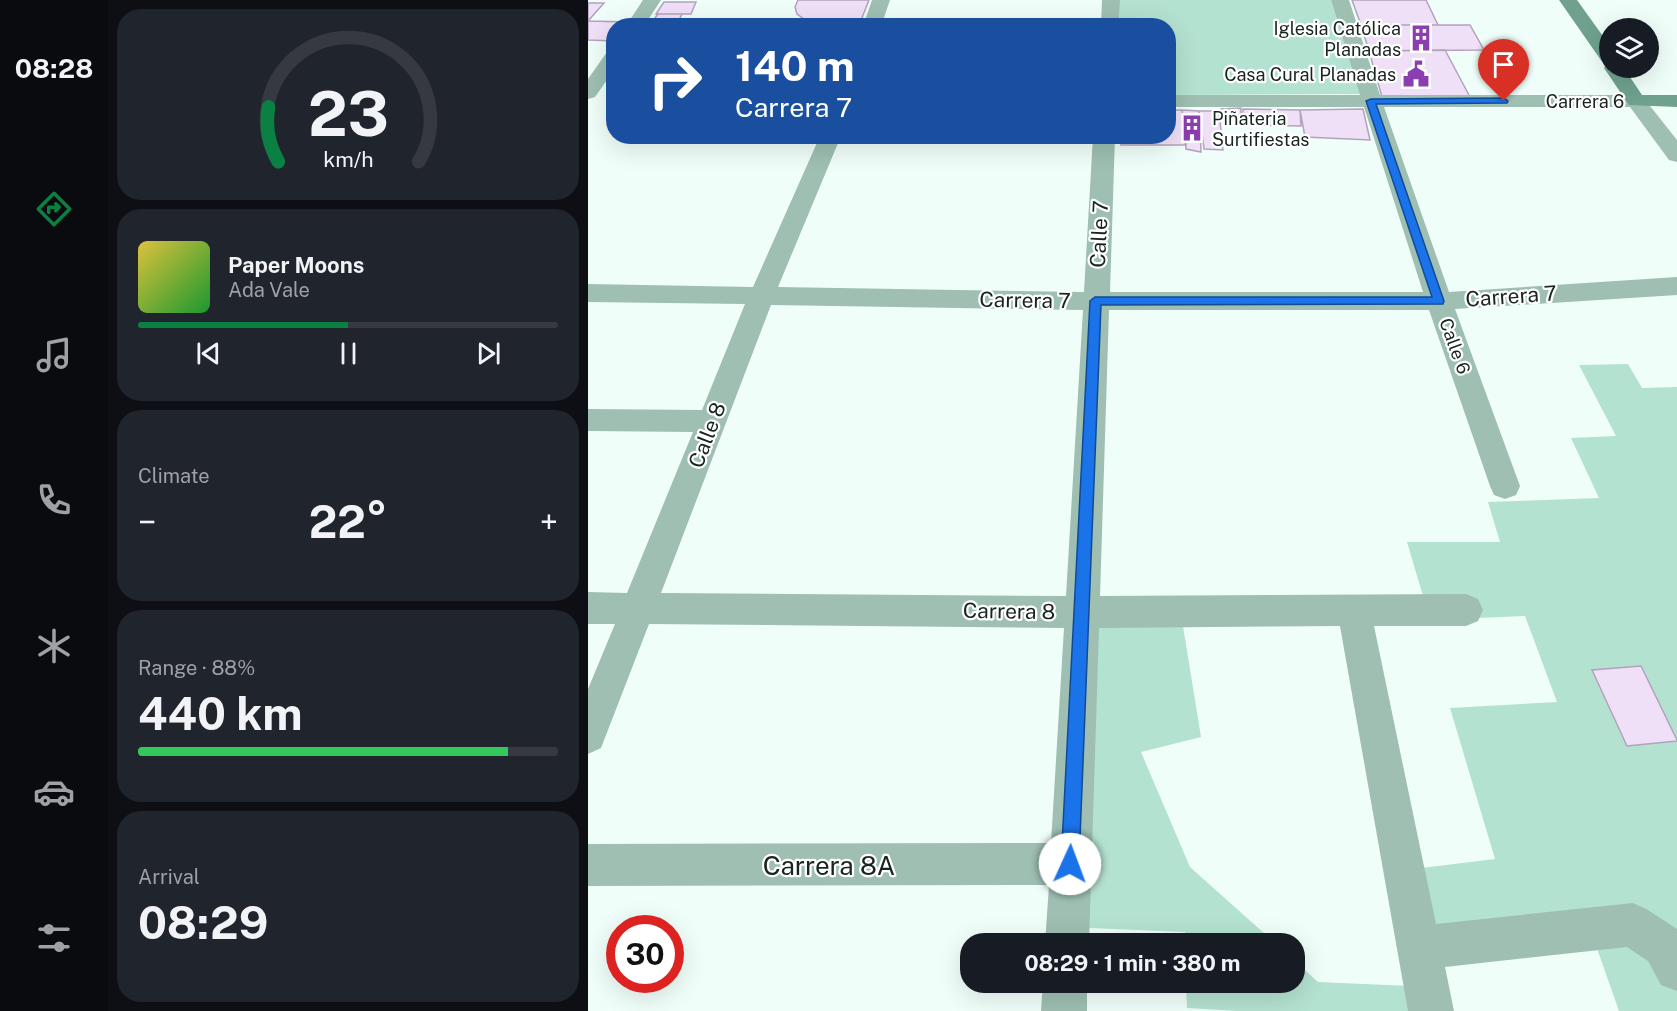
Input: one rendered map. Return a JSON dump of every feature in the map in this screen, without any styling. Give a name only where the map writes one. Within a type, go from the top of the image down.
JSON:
[{"type":"street","points":[[640,18],[652,0]]},
{"type":"street","points":[[875,18],[881,0]]},
{"type":"street","points":[[1110,18],[1111,0]]},
{"type":"street","name":"Calle 6","points":[[1340,0],[1371,101],[1505,486]]},
{"type":"street","points":[[1568,0],[1599,45]]},
{"type":"street","points":[[588,93],[606,67]]},
{"type":"street","points":[[1621,78],[1677,155]]},
{"type":"street","points":[[588,93],[606,93]]},
{"type":"street","name":"Carrera 6","points":[[1176,101],[1677,101]]},
{"type":"street","name":"Calle 8","points":[[588,735],[762,295],[828,144]]},
{"type":"street","name":"Calle 7","points":[[1067,933],[1104,144]]},
{"type":"street","name":"Carrera 7","points":[[588,293],[1095,301],[1439,301],[1677,286]]},
{"type":"street","points":[[588,420],[713,421]]},
{"type":"street","name":"Carrera 8","points":[[588,608],[1082,612],[1466,610]]},
{"type":"street","points":[[1354,611],[1431,1011]]},
{"type":"street","name":"Carrera 8A","points":[[588,865],[1070,864]]},
{"type":"street","points":[[1419,948],[1633,925],[1663,946],[1677,969]]},
{"type":"street","points":[[1064,1011],[1065,993]]},
{"type":"green space","points":[[1120,0],[1331,0],[1360,94],[1176,95],[1176,18],[1119,18]]},
{"type":"green space","points":[[1628,364],[1642,388],[1677,387],[1677,1011],[1619,1011],[1595,943],[1433,959],[1413,869],[1495,859],[1450,708],[1557,702],[1525,616],[1427,620],[1423,596],[1407,542],[1500,542],[1488,502],[1599,498],[1571,438],[1616,436],[1579,365]]},
{"type":"green space","points":[[1098,626],[1183,626],[1201,737],[1141,752],[1190,867],[1264,933],[1185,933],[1089,928]]},
{"type":"green space","points":[[1305,970],[1318,982],[1410,986],[1413,1011],[1237,1011],[1187,1008],[1186,993],[1305,993]]},
{"type":"building","points":[[798,0],[869,0],[862,18],[803,18],[797,14],[795,7]]},
{"type":"building","points":[[1352,0],[1426,0],[1438,25],[1361,25]]},
{"type":"building","points":[[664,2],[696,2],[691,14],[656,14]]},
{"type":"building","points":[[588,3],[604,3],[588,21]]},
{"type":"building","points":[[658,14],[682,14],[680,18],[655,18]]},
{"type":"building","points":[[588,21],[606,21],[606,41],[588,40]]},
{"type":"building","name":"Iglesia Católica Planadas","points":[[1361,25],[1470,25],[1484,50],[1369,51]]},
{"type":"building","name":"Casa Cural Planadas","points":[[1445,50],[1470,97],[1382,97],[1369,51]]},
{"type":"building","points":[[1241,108],[1241,122],[1223,121],[1221,109]]},
{"type":"building","points":[[1243,109],[1300,110],[1301,126],[1243,125]]},
{"type":"building","points":[[1363,109],[1370,140],[1305,137],[1300,110]]},
{"type":"building","points":[[1176,110],[1182,110],[1186,145],[1121,145],[1176,144]]},
{"type":"building","name":"Piñateria Surtifiestas","points":[[1182,110],[1199,111],[1201,152],[1186,149]]},
{"type":"building","points":[[1199,111],[1219,111],[1223,150],[1204,149]]},
{"type":"building","points":[[1641,666],[1677,741],[1627,746],[1592,670]]},
{"type":"place","name":"Iglesia Católica Planadas","points":[[1421,38]]},
{"type":"place","name":"Casa Cural Planadas","points":[[1416,74]]},
{"type":"place","name":"Piñateria Surtifiestas","points":[[1192,128]]},
{"type":"route","points":[[1070,864],[1095,301],[1439,301],[1371,101],[1504,101]]}]
